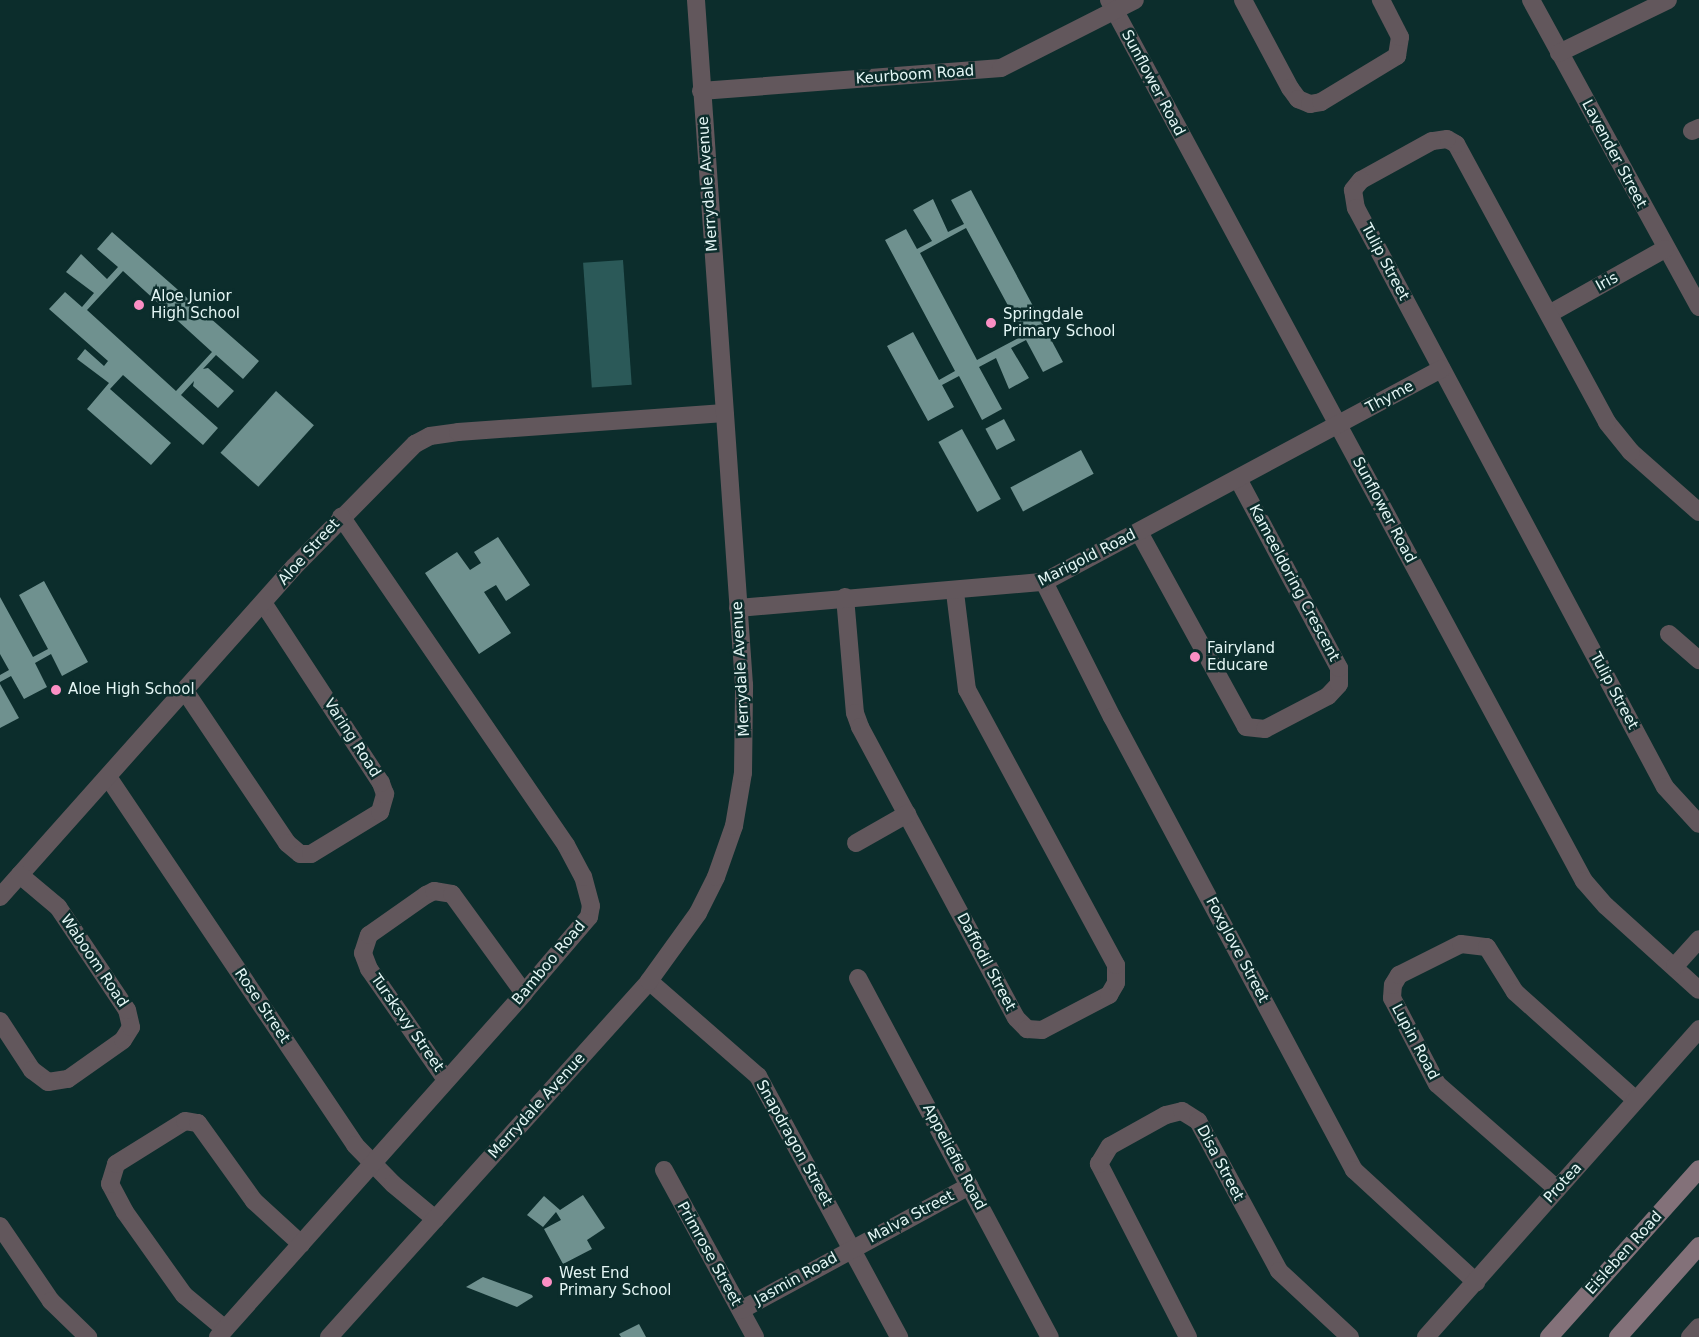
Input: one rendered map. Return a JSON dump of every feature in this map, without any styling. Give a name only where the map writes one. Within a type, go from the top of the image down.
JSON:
[{"type":"main road","name":"Eisleben Road","points":[[1549,1337],[1699,1169]]},
{"type":"main road","points":[[1618,1337],[1699,1246]]},
{"type":"street","name":"Merrydale Avenue","points":[[329,1337],[649,981],[698,913],[716,877],[734,826],[743,773],[746,714],[696,0]]},
{"type":"street","name":"Keurboom Road","points":[[701,91],[1001,68],[1112,6],[1135,0]]},
{"type":"street","points":[[1243,0],[1290,88],[1298,99],[1310,104],[1321,102],[1397,56],[1400,37],[1381,0]]},
{"type":"street","name":"Lavender Street","points":[[1531,0],[1665,249],[1699,307]]},
{"type":"street","points":[[1559,53],[1668,0]]},
{"type":"street","name":"Sunflower Road","points":[[1112,6],[1584,881],[1606,906],[1699,990]]},
{"type":"street","name":"Tulip Street","points":[[1699,512],[1615,434],[1461,150],[1447,139],[1432,141],[1361,180],[1353,195],[1356,208],[1665,787],[1699,824]]},
{"type":"street","name":"Iris","points":[[1549,314],[1665,249]]},
{"type":"street","name":"Thyme","points":[[1338,425],[1442,369]]},
{"type":"street","name":"Aloe Street","points":[[0,897],[341,517],[404,451],[430,436],[724,412]]},
{"type":"street","name":"Marigold Road","points":[[738,608],[845,597],[955,592],[1044,582],[1338,425]]},
{"type":"street","name":"Kameeldoring Crescent","points":[[1139,532],[1246,727],[1265,729],[1328,696],[1339,684],[1339,668],[1238,479]]},
{"type":"street","name":"Bamboo Road","points":[[221,1333],[524,993],[588,917],[590,893],[566,845],[341,517]]},
{"type":"street","name":"Foxglove Street","points":[[1044,582],[1112,717],[1354,1170],[1476,1282]]},
{"type":"street","name":"Daffodil Street","points":[[845,597],[855,713],[907,814],[1022,1025],[1041,1030],[1109,994],[1116,983],[1116,965],[964,680],[955,592]]},
{"type":"street","name":"Varing Road","points":[[185,691],[287,843],[300,854],[311,854],[380,812],[384,794],[381,783],[264,604]]},
{"type":"street","points":[[1669,634],[1699,660]]},
{"type":"street","name":"Rose Street","points":[[108,777],[372,1164],[435,1219]]},
{"type":"street","points":[[856,843],[907,814]]},
{"type":"street","name":"Waboom Road","points":[[0,1021],[32,1070],[48,1082],[68,1079],[123,1041],[131,1027],[127,1010],[58,907],[20,875]]},
{"type":"street","name":"Tursksvy Street","points":[[446,1080],[369,969],[363,953],[369,935],[434,891],[452,894],[524,993]]},
{"type":"street","points":[[1675,966],[1699,939]]},
{"type":"street","name":"Lupin Road","points":[[1557,1189],[1437,1084],[1392,998],[1392,985],[1399,975],[1461,944],[1487,947],[1515,992],[1636,1100]]},
{"type":"street","name":"Appeliefie Road","points":[[858,978],[1050,1337]]},
{"type":"street","name":"Snapdragon Street","points":[[649,981],[758,1076],[899,1337]]},
{"type":"street","name":"Protea","points":[[1426,1337],[1699,1029]]},
{"type":"street","name":"Disa Street","points":[[1188,1337],[1099,1164],[1110,1146],[1166,1115],[1182,1112],[1198,1121],[1279,1271],[1350,1337]]},
{"type":"street","points":[[221,1333],[184,1295],[125,1212],[110,1184],[116,1164],[185,1121],[198,1123],[254,1201],[301,1244]]},
{"type":"street","name":"Primrose Street","points":[[664,1170],[755,1337]]},
{"type":"street","name":"Malva Street","points":[[852,1248],[969,1186]]},
{"type":"street","points":[[0,1226],[51,1301],[88,1337]]},
{"type":"street","name":"Jasmin Road","points":[[741,1310],[852,1248]]},
{"type":"street","points":[[1690,1337],[1699,1327]]},
{"type":"water","points":[[623,260],[632,385],[592,387],[583,263]]},
{"type":"building","points":[[971,190],[1063,362],[1043,372],[1026,340],[1011,348],[1029,378],[1009,389],[996,358],[979,367],[1002,409],[982,420],[959,376],[942,385],[954,407],[928,421],[887,346],[913,332],[939,380],[955,371],[885,240],[906,229],[917,249],[932,241],[913,210],[933,199],[948,232],[964,224],[951,200]],"holes":[[[966,228],[1024,335],[977,360],[920,253]]]},
{"type":"building","points":[[112,232],[259,361],[243,379],[216,355],[203,369],[208,368],[234,391],[218,408],[193,386],[194,381],[181,395],[218,428],[203,445],[123,375],[110,389],[171,443],[151,465],[87,409],[109,383],[77,359],[85,349],[104,366],[108,361],[49,309],[65,292],[82,307],[94,293],[66,272],[81,254],[107,279],[118,267],[97,249]],"holes":[[[123,271],[212,352],[176,391],[87,310]]]},
{"type":"building","points":[[276,391],[314,425],[258,487],[220,453]]},
{"type":"building","points":[[1004,419],[1015,440],[997,450],[985,429]]},
{"type":"building","points":[[962,429],[1001,499],[977,512],[938,442]]},
{"type":"building","points":[[1081,450],[1094,474],[1023,511],[1010,488]]},
{"type":"building","points":[[498,537],[530,585],[506,601],[496,585],[484,592],[511,633],[479,654],[425,573],[457,552],[470,570],[481,563],[474,552]]},
{"type":"building","points":[[44,581],[88,662],[62,676],[51,654],[35,663],[47,687],[24,699],[11,676],[0,682],[0,675],[9,670],[0,654],[0,597],[33,657],[48,649],[19,595]]},
{"type":"building","points":[[0,684],[19,718],[0,728]]},
{"type":"building","points":[[583,1195],[605,1228],[587,1240],[592,1249],[563,1264],[544,1229],[561,1220],[556,1212],[543,1227],[527,1215],[544,1196],[560,1210]]},
{"type":"building","points":[[483,1277],[533,1297],[517,1307],[466,1287]]},
{"type":"building","points":[[639,1324],[646,1337],[621,1337],[619,1334]]},
{"type":"place","name":"Aloe Junior High School","points":[[139,305]]},
{"type":"place","name":"Springdale Primary School","points":[[991,323]]},
{"type":"place","name":"Fairyland Educare","points":[[1195,657]]},
{"type":"place","name":"Aloe High School","points":[[56,690]]},
{"type":"place","name":"West End Primary School","points":[[547,1282]]}]
